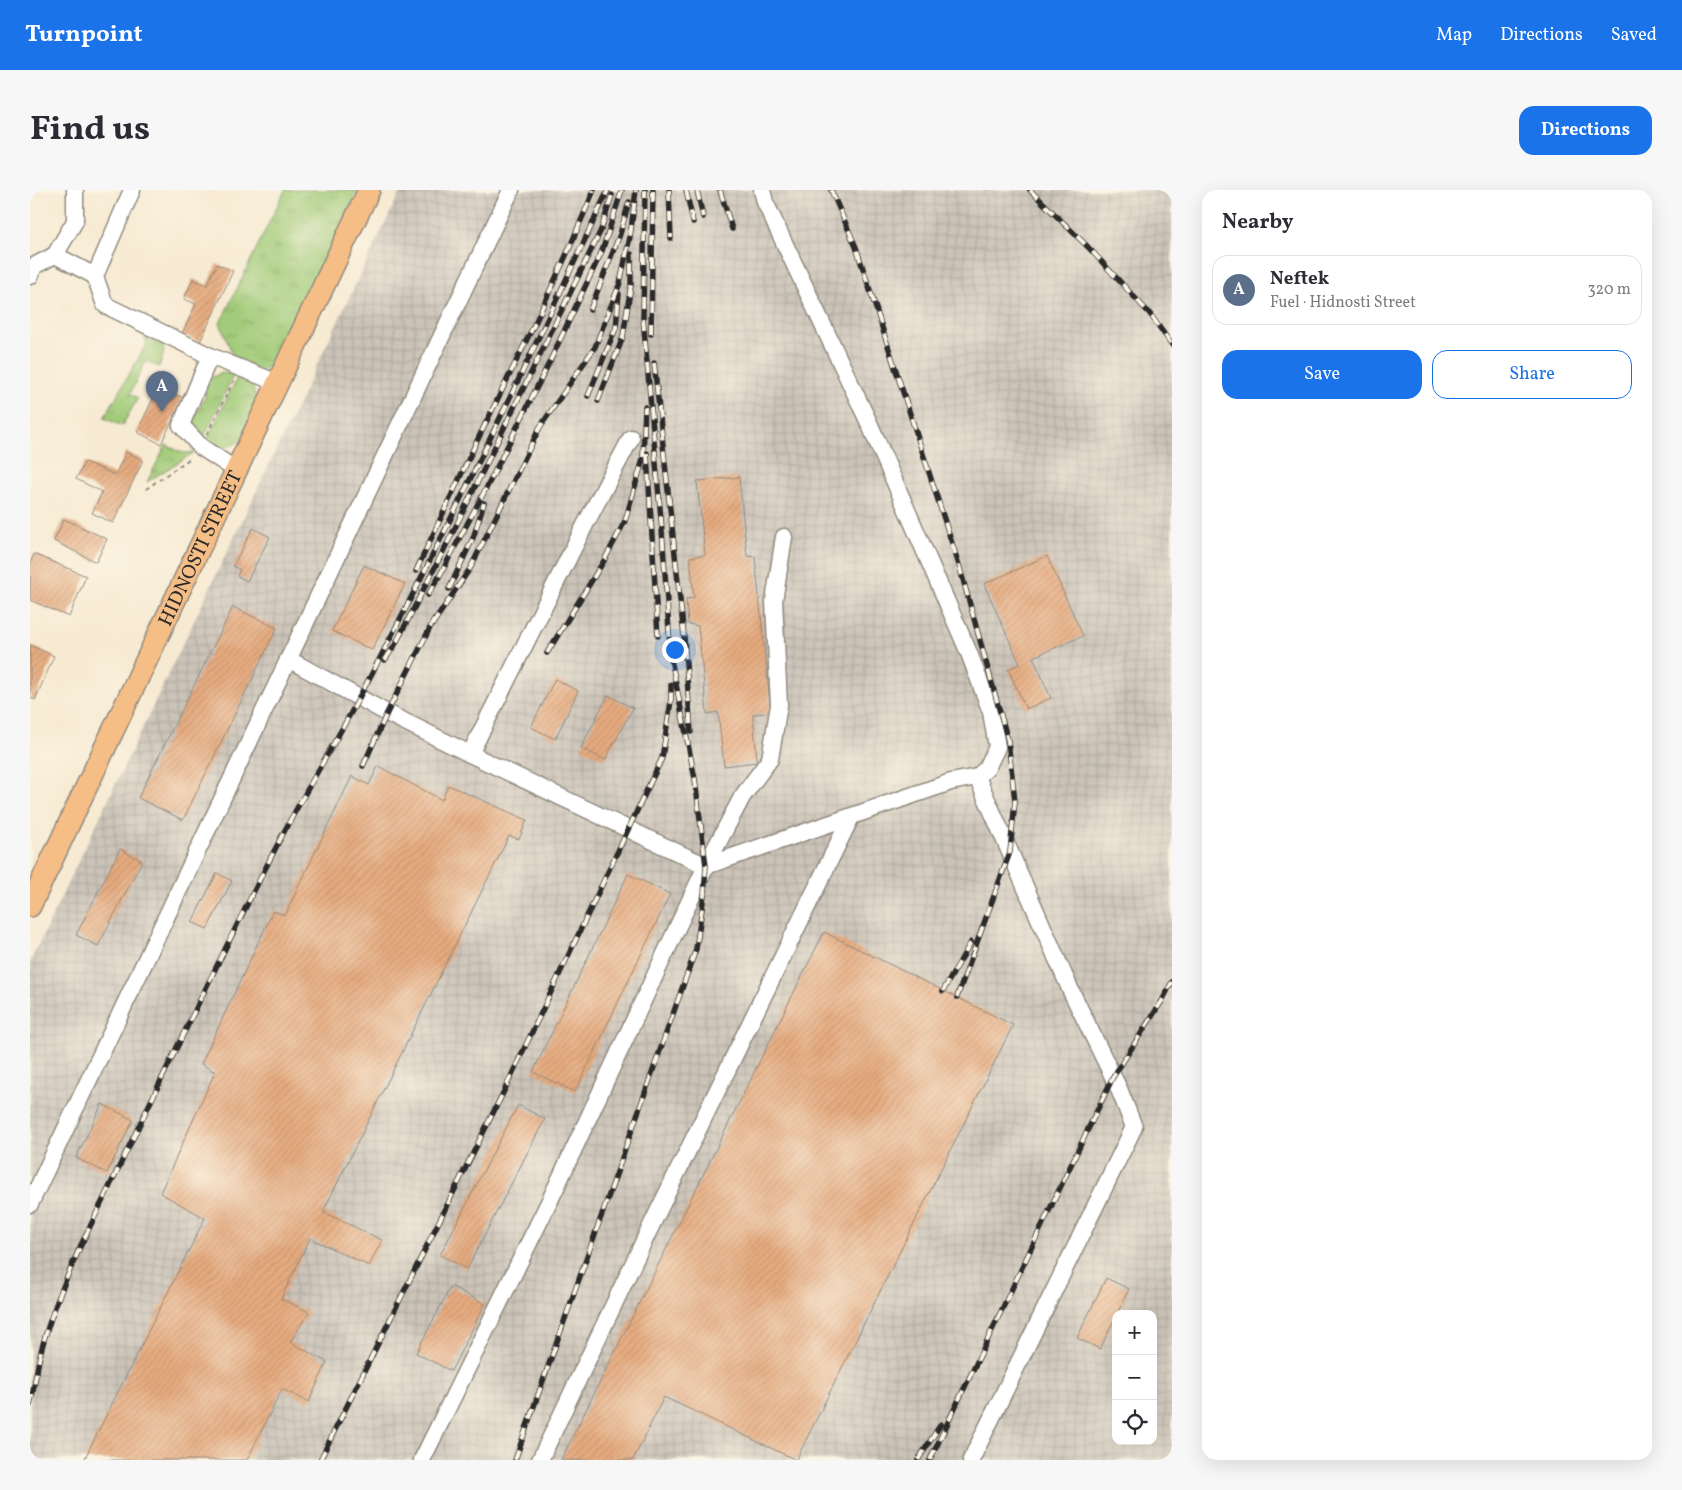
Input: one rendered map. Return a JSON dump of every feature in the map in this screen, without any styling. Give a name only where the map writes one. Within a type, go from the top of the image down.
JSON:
[{"type":"main road","name":"HIDNOSTI STREET","points":[[30,906],[369,190]]},
{"type":"street","points":[[30,276],[34,266],[55,255],[75,222],[75,190]]},
{"type":"street","points":[[132,190],[95,276],[105,305],[210,356],[278,383]]},
{"type":"street","points":[[30,1204],[511,190]]},
{"type":"street","points":[[288,659],[387,713],[706,866],[951,782],[976,777],[987,768],[997,747],[991,712],[968,653],[870,425],[762,190]]},
{"type":"street","points":[[55,255],[95,276]]},
{"type":"street","points":[[210,356],[181,425],[201,447],[236,470]]},
{"type":"street","points":[[470,754],[631,438]]},
{"type":"street","points":[[422,1460],[551,1198],[706,866],[742,797],[770,759],[779,705],[774,601],[784,537]]},
{"type":"street","points":[[971,1460],[1134,1127],[1119,1089],[1071,991],[976,777]]},
{"type":"street","points":[[540,1460],[648,1232],[851,816]]},
{"type":"path","points":[[204,440],[240,368]]},
{"type":"path","points":[[146,489],[198,452]]},
{"type":"shaded area","points":[[401,190],[1172,190],[1172,1460],[30,1460],[30,962]]},
{"type":"green space","points":[[285,190],[357,190],[280,357],[271,365],[261,370],[235,361],[220,323]]},
{"type":"green space","points":[[141,330],[162,339],[164,353],[159,367],[146,361],[130,394],[138,398],[122,426],[104,418],[147,343]]},
{"type":"green space","points":[[223,373],[234,374],[202,441],[195,429],[193,420],[206,395],[201,386],[206,379]]},
{"type":"green space","points":[[238,376],[244,378],[254,391],[255,397],[251,418],[238,442],[224,448],[216,448],[205,443]]},
{"type":"green space","points":[[166,445],[183,453],[195,452],[147,482]]},
{"type":"building","points":[[217,264],[233,271],[200,342],[182,334],[196,304],[184,299],[193,279],[207,285]]},
{"type":"building","points":[[159,386],[183,398],[161,444],[137,432]]},
{"type":"building","points":[[126,452],[143,460],[113,523],[92,513],[102,492],[76,479],[85,462],[115,475]]},
{"type":"building","points":[[739,477],[747,556],[755,557],[771,713],[753,714],[757,762],[724,766],[718,712],[707,714],[698,626],[688,624],[686,599],[694,598],[690,557],[705,555],[697,481]]},
{"type":"building","points":[[64,519],[107,539],[96,562],[54,541]]},
{"type":"building","points":[[253,528],[270,537],[247,581],[237,576],[240,570],[233,566]]},
{"type":"building","points":[[34,554],[86,576],[69,617],[30,600],[30,564]]},
{"type":"building","points":[[1047,556],[1083,636],[1033,657],[1051,698],[1026,709],[1008,669],[1020,664],[984,584]]},
{"type":"building","points":[[364,565],[405,584],[372,650],[332,631]]},
{"type":"building","points":[[233,607],[277,628],[183,820],[138,798]]},
{"type":"building","points":[[30,645],[54,656],[35,700],[30,697]]},
{"type":"building","points":[[555,679],[578,691],[555,739],[531,727]]},
{"type":"building","points":[[608,695],[633,708],[605,760],[581,748]]},
{"type":"building","points":[[378,766],[442,800],[448,785],[527,820],[519,839],[509,836],[323,1212],[382,1240],[369,1266],[310,1238],[281,1299],[309,1312],[290,1342],[327,1362],[309,1402],[282,1389],[247,1460],[84,1460],[205,1218],[160,1193],[215,1072],[201,1064],[273,911],[285,915],[352,776],[369,785]]},
{"type":"building","points":[[120,849],[142,861],[98,946],[76,935]]},
{"type":"building","points":[[217,873],[232,881],[207,929],[192,922]]},
{"type":"building","points":[[628,874],[670,894],[575,1092],[533,1072]]},
{"type":"building","points":[[824,932],[1013,1025],[796,1460],[664,1397],[633,1460],[561,1460]]},
{"type":"building","points":[[102,1104],[133,1120],[107,1173],[76,1158]]},
{"type":"building","points":[[518,1105],[545,1119],[467,1269],[440,1255]]},
{"type":"building","points":[[1106,1278],[1129,1289],[1119,1310],[1112,1310],[1112,1324],[1100,1349],[1077,1338]]},
{"type":"building","points":[[451,1286],[485,1304],[451,1371],[416,1353]]},
{"type":"railway","points":[[416,571],[536,321],[594,190]]},
{"type":"railway","points":[[30,1405],[39,1359],[47,1331],[60,1294],[81,1245],[207,985],[294,813],[393,634],[456,508],[608,190]]},
{"type":"railway","points":[[428,595],[490,481],[549,363],[602,251],[622,190]]},
{"type":"railway","points":[[432,625],[471,567],[540,427],[595,347],[620,283],[630,237],[636,190]]},
{"type":"railway","points":[[515,1460],[696,949],[704,895],[706,866],[695,779],[671,659],[662,530],[643,318],[645,190]]},
{"type":"railway","points":[[651,334],[653,190]]},
{"type":"railway","points":[[669,190],[671,238]]},
{"type":"railway","points":[[686,190],[693,222]]},
{"type":"railway","points":[[697,190],[703,217]]},
{"type":"railway","points":[[720,190],[732,229]]},
{"type":"railway","points":[[831,190],[856,247],[959,565],[1008,741],[1015,801],[1010,852],[957,997]]},
{"type":"railway","points":[[1030,190],[1088,247],[1150,314],[1172,345]]},
{"type":"railway","points":[[385,660],[395,645],[452,534],[601,230],[612,195]]},
{"type":"railway","points":[[590,310],[620,234],[629,202]]},
{"type":"railway","points":[[598,401],[623,337],[631,285],[631,254]]},
{"type":"railway","points":[[588,396],[616,328],[619,294]]},
{"type":"railway","points":[[654,363],[684,636],[691,732]]},
{"type":"railway","points":[[547,653],[605,559],[625,521],[643,459],[645,407]]},
{"type":"railway","points":[[647,453],[658,636]]},
{"type":"railway","points":[[449,589],[473,538],[484,503]]},
{"type":"railway","points":[[363,766],[387,713],[434,620]]},
{"type":"railway","points":[[320,1460],[505,1089],[662,758],[671,701],[671,685]]},
{"type":"railway","points":[[943,991],[971,942]]},
{"type":"railway","points":[[930,1460],[1113,1077],[1162,1001],[1172,982]]},
{"type":"railway","points":[[918,1460],[941,1424]]},
{"type":"place","name":"Neftek","points":[[162,412]]}]
